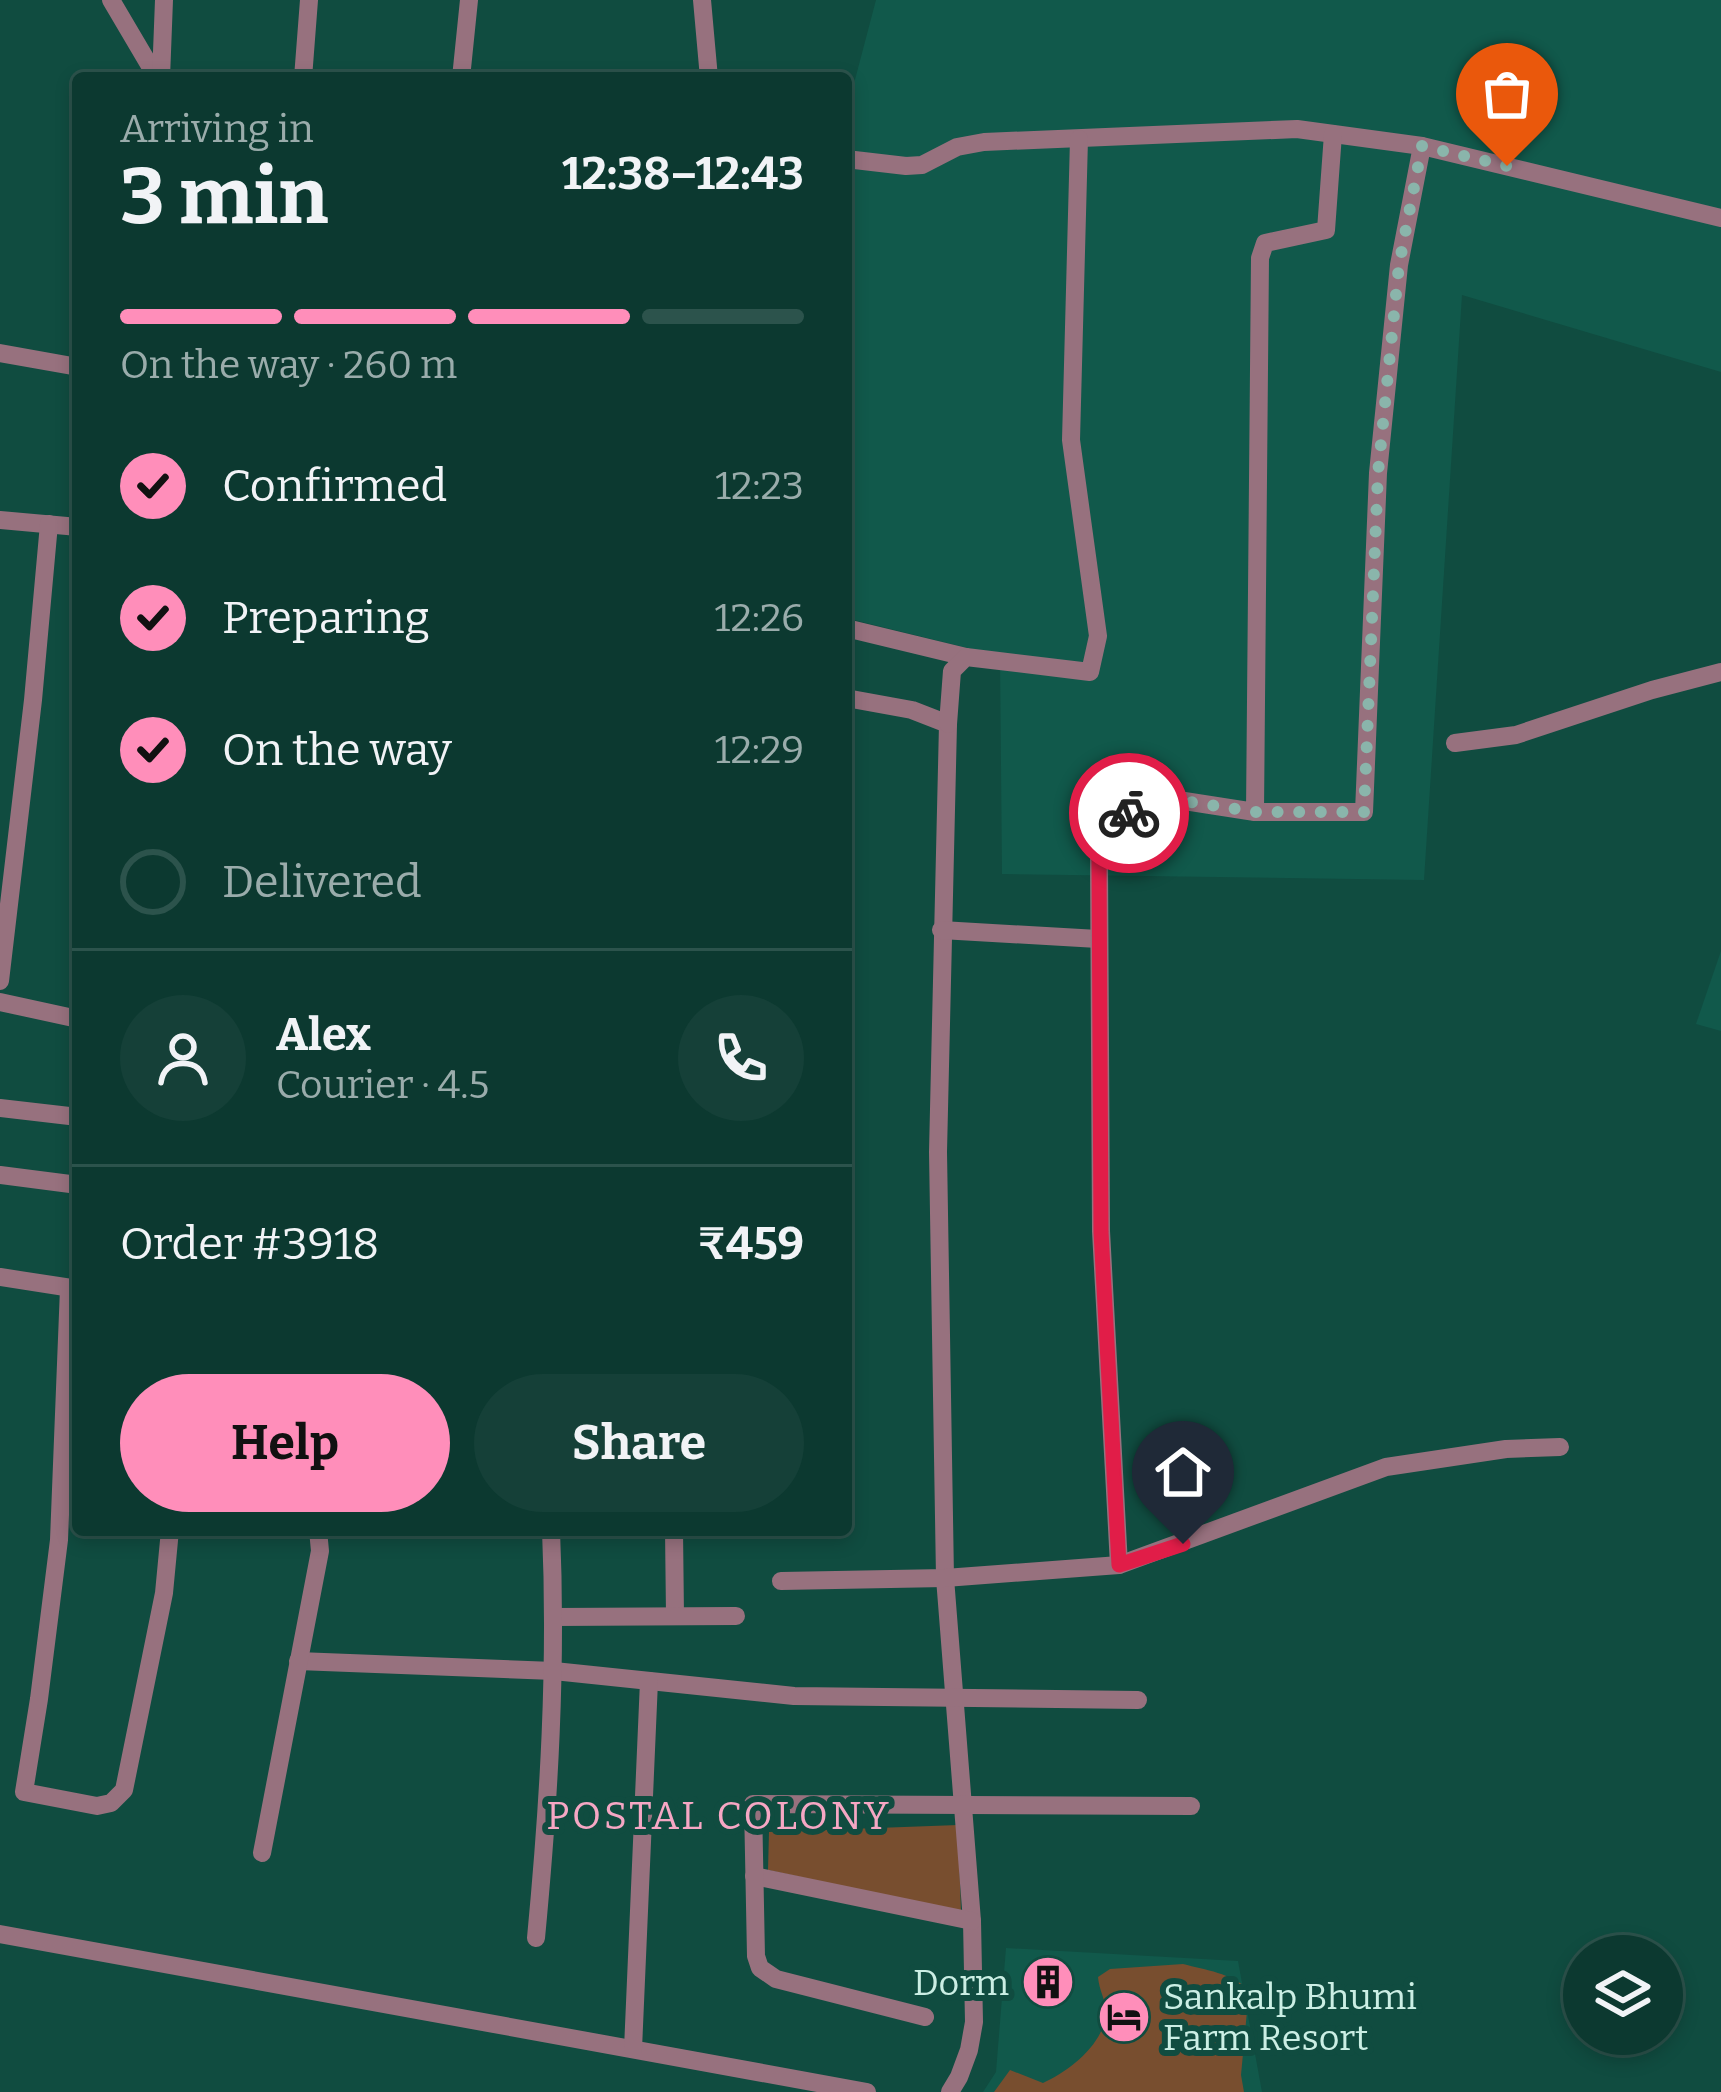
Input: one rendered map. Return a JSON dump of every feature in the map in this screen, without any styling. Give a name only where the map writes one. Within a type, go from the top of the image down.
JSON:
[{"type":"street","points":[[111,0],[155,72]]},
{"type":"street","points":[[159,72],[164,0]]},
{"type":"street","points":[[303,72],[309,0]]},
{"type":"street","points":[[462,72],[469,0]]},
{"type":"street","points":[[702,0],[708,72]]},
{"type":"street","points":[[852,160],[922,165],[957,147],[984,142],[1297,129],[1422,146],[1721,218]]},
{"type":"street","points":[[1256,812],[1260,258],[1265,243],[1326,230],[1333,134]]},
{"type":"street","points":[[852,629],[966,656],[1090,672],[1099,636],[1071,440],[1079,139]]},
{"type":"street","points":[[1119,1565],[1101,1232],[1099,860],[1111,822],[1178,800],[1256,812],[1364,812],[1378,473],[1399,265],[1422,146]]},
{"type":"street","points":[[0,352],[72,366]]},
{"type":"street","points":[[0,520],[72,526]]},
{"type":"street","points":[[0,981],[34,700],[49,524]]},
{"type":"street","points":[[950,2092],[969,2050],[974,2022],[973,1922],[945,1578],[938,1152],[948,724],[952,671],[966,656]]},
{"type":"street","points":[[1455,743],[1516,735],[1721,672]]},
{"type":"street","points":[[852,699],[912,710],[948,724]]},
{"type":"street","points":[[941,930],[1098,939]]},
{"type":"street","points":[[0,1002],[72,1018]]},
{"type":"street","points":[[0,1108],[72,1116]]},
{"type":"street","points":[[0,1175],[72,1184]]},
{"type":"street","points":[[0,1277],[72,1289]]},
{"type":"street","points":[[72,1322],[59,1540],[24,1792],[97,1806],[111,1803],[124,1790],[164,1593],[169,1536]]},
{"type":"street","points":[[781,1581],[945,1578],[1119,1565],[1386,1467],[1506,1449],[1560,1448]]},
{"type":"street","points":[[262,1853],[320,1551],[319,1536]]},
{"type":"street","points":[[536,1938],[549,1808],[555,1617],[551,1536]]},
{"type":"street","points":[[674,1536],[675,1616]]},
{"type":"street","points":[[555,1617],[736,1616]]},
{"type":"street","points":[[298,1661],[554,1671],[794,1696],[1138,1700]]},
{"type":"street","points":[[633,2049],[649,1681]]},
{"type":"street","points":[[925,2017],[766,1975],[760,1968],[753,1804],[1191,1806]]},
{"type":"street","points":[[754,1876],[973,1922]]},
{"type":"street","points":[[0,1934],[867,2092]]},
{"type":"shaded area","points":[[876,0],[1721,0],[1721,372],[1462,295],[1424,880],[1002,874],[1000,656],[852,619],[852,91]]},
{"type":"shaded area","points":[[1721,951],[1721,1031],[1696,1024]]},
{"type":"shaded area","points":[[958,1825],[961,1912],[768,1870],[769,1832]]},
{"type":"shaded area","name":"Sankalp Bhumi Farm Resort","points":[[1006,1948],[1238,1961],[1262,2092],[983,2092],[996,2072]]},
{"type":"shaded area","points":[[1183,1964],[1226,1976],[1249,1990],[1241,2075],[1244,2092],[994,2092],[1010,2070],[1043,2083],[1092,2046],[1106,2014],[1098,1977],[1110,1969]]},
{"type":"way so far","points":[[1129,813],[1178,800],[1256,812],[1364,812],[1378,473],[1399,265],[1422,146],[1507,166]]},
{"type":"place","name":"Dorm","points":[[1048,1982]]},
{"type":"place","name":"Sankalp Bhumi Farm Resort","points":[[1124,2017]]},
{"type":"district","name":"POSTAL COLONY","points":[[719,1815]]},
{"type":"route","points":[[1129,813],[1111,822],[1099,860],[1101,1232],[1119,1565],[1183,1544]]}]
